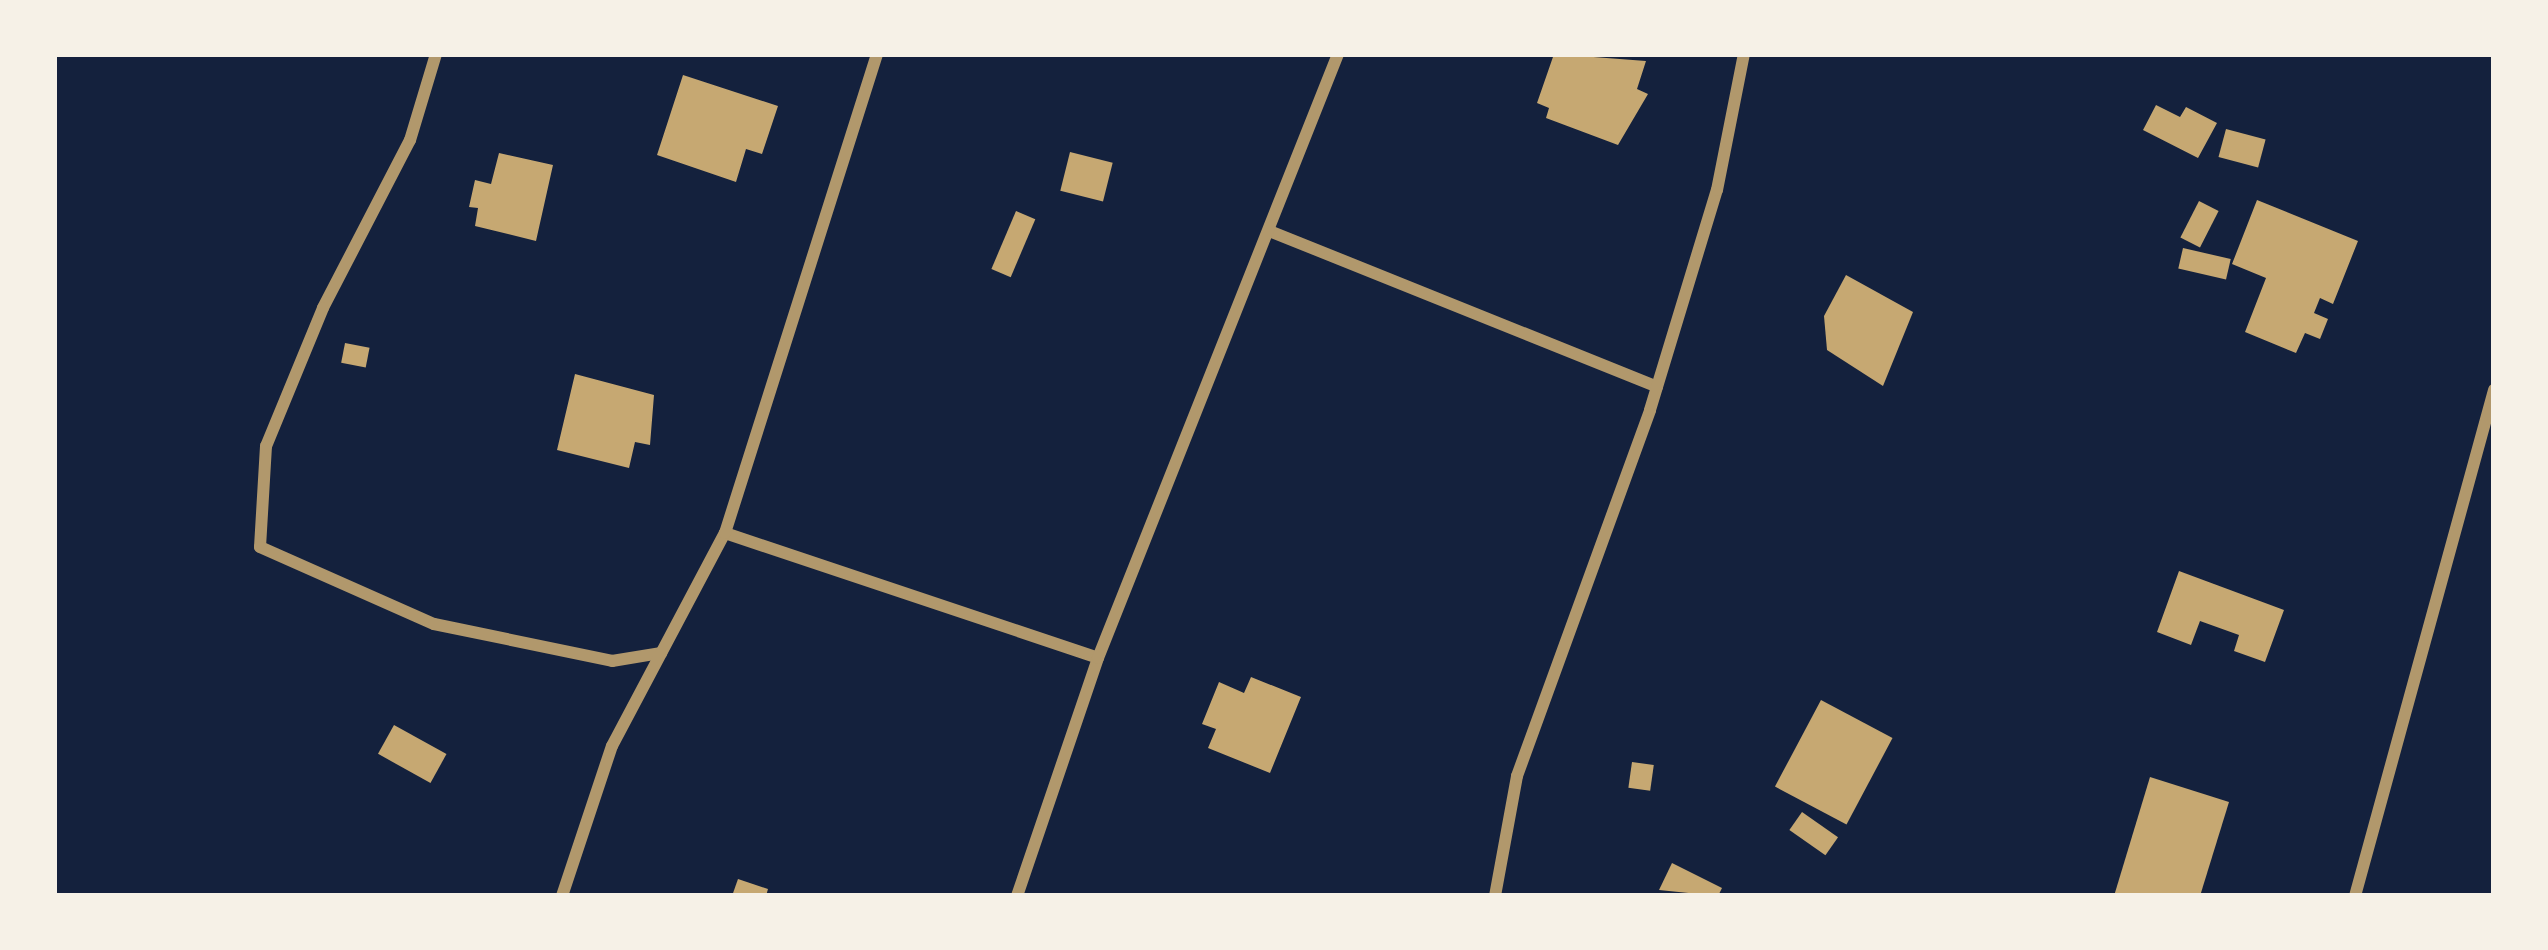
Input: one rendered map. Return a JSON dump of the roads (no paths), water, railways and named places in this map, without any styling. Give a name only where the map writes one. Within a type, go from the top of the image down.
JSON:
[{"type":"street","points":[[436,54],[410,140],[323,308],[266,446],[260,547],[434,623],[612,662],[661,653]]},
{"type":"street","points":[[562,896],[612,746],[724,533],[877,54]]},
{"type":"street","points":[[1017,896],[1098,658],[1272,232],[1338,54]]},
{"type":"street","points":[[1495,896],[1516,776],[1657,387],[1717,190],[1744,54]]},
{"type":"street","points":[[1272,232],[1657,387]]},
{"type":"street","points":[[2355,896],[2494,390]]},
{"type":"street","points":[[724,533],[1098,658]]}]
